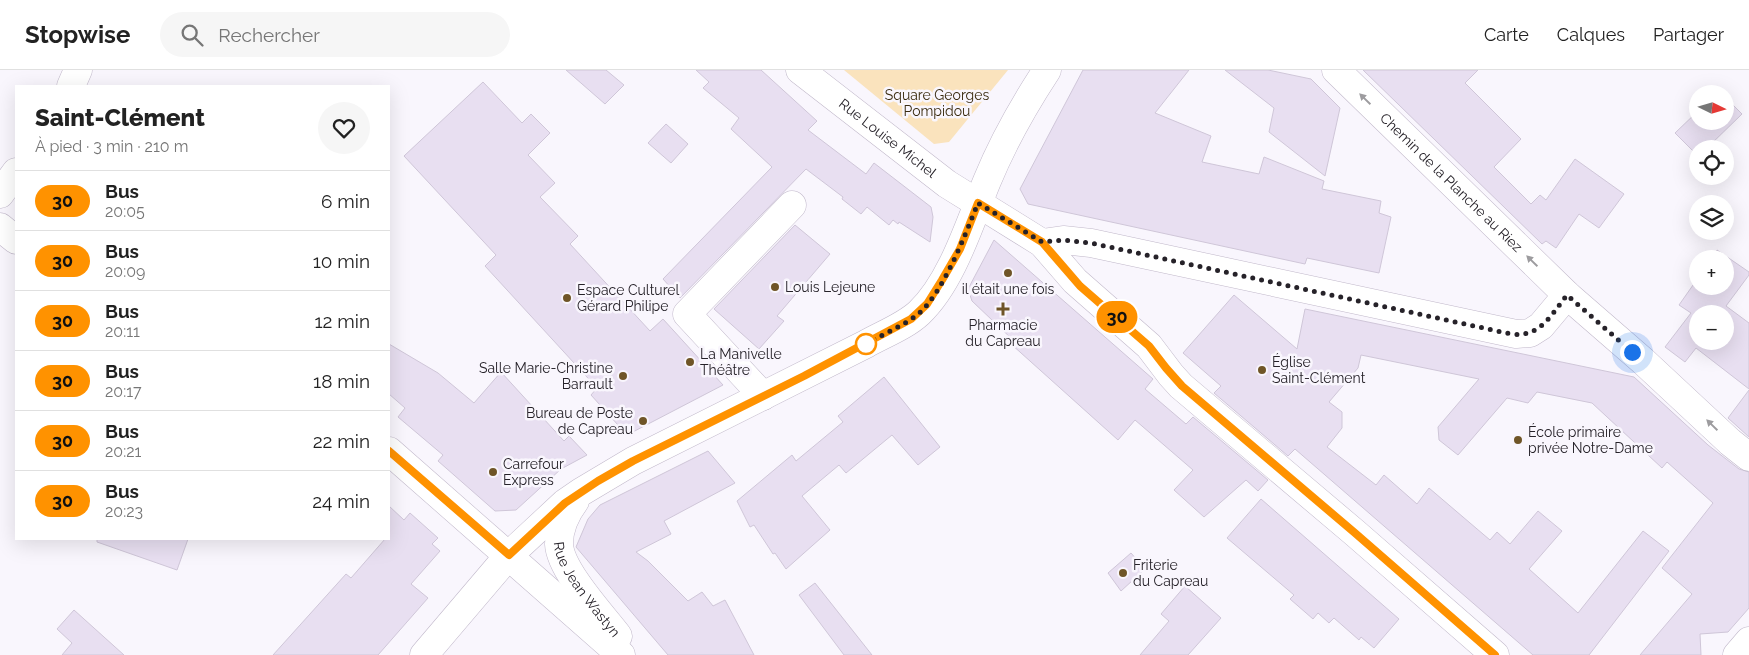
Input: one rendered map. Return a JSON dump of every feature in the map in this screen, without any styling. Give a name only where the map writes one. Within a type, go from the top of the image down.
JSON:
[{"type":"street","points":[[71,85],[78,70]]},
{"type":"street","name":"Rue Louise Michel","points":[[800,70],[929,170],[978,203],[1042,242],[1080,286],[1149,346],[1182,386],[1495,655]]},
{"type":"street","points":[[424,655],[509,555],[565,503],[633,461],[891,331],[919,313],[934,294],[953,262],[1003,147],[1020,114],[1047,70]]},
{"type":"street","name":"Chemin de la Planche au Riez","points":[[1336,70],[1567,295],[1749,457]]},
{"type":"street","points":[[0,194],[15,173]]},
{"type":"street","points":[[763,396],[687,314],[792,205]]},
{"type":"street","points":[[0,227],[15,239]]},
{"type":"street","points":[[1042,242],[1063,240],[1091,243],[1516,334],[1530,333],[1542,326],[1567,295]]},
{"type":"street","name":"Rue Jean Wastyn","points":[[390,452],[621,655]]},
{"type":"street","name":"Rue Jean Wastyn","points":[[581,492],[569,508],[560,534],[559,546],[563,560],[582,589],[632,655]]},
{"type":"street","points":[[1737,655],[1749,641]]},
{"type":"green space","name":"Square Georges Pompidou","points":[[844,70],[1008,70],[949,142],[934,144]]},
{"type":"building","points":[[566,70],[606,70],[624,85],[605,104]]},
{"type":"building","points":[[696,70],[761,70],[817,121],[808,130],[866,174],[874,163],[931,207],[933,217],[930,242],[899,222],[898,224],[893,220],[889,225],[867,207],[861,214],[842,199],[843,197],[806,169],[680,298],[663,279],[772,167],[731,129],[739,118],[703,88],[709,82]]},
{"type":"building","points":[[1083,70],[1189,70],[1155,113],[1211,136],[1202,162],[1259,174],[1264,157],[1324,181],[1322,189],[1381,201],[1379,213],[1391,217],[1379,273],[1307,258],[1305,264],[1028,204],[1020,189]]},
{"type":"building","points":[[1225,70],[1268,70],[1311,79],[1340,108],[1325,176],[1269,132],[1274,108]]},
{"type":"building","points":[[1363,70],[1478,70],[1465,83],[1521,139],[1494,167],[1531,204],[1540,195],[1546,200],[1575,159],[1624,194],[1599,228],[1579,214],[1556,248],[1546,241],[1542,244]]},
{"type":"building","name":"Espace Culturel Gérard Philipe","points":[[483,82],[522,123],[531,114],[550,133],[528,155],[555,183],[540,197],[578,236],[570,244],[650,331],[663,319],[723,385],[627,435],[591,395],[597,388],[485,266],[496,255],[404,156]]},
{"type":"building","points":[[1734,106],[1742,114],[1734,122]]},
{"type":"building","points":[[1689,120],[1689,130],[1726,130],[1715,140],[1689,140],[1689,147],[1675,133]]},
{"type":"building","points":[[666,124],[688,144],[671,163],[648,143]]},
{"type":"building","name":"Louis Lejeune","points":[[795,225],[830,254],[777,316],[784,321],[759,349],[714,309]]},
{"type":"building","points":[[994,240],[1153,379],[1145,389],[1186,424],[1193,417],[1268,480],[1258,491],[1246,480],[1204,517],[1174,490],[1193,470],[1135,420],[1118,440],[1011,344],[1014,341],[972,301],[968,289]]},
{"type":"building","points":[[1734,262],[1749,272],[1749,275],[1727,305],[1689,305],[1689,312],[1679,305],[1689,291],[1689,295],[1734,295]]},
{"type":"building","points":[[1234,295],[1297,349],[1305,309],[1634,377],[1708,445],[1739,469],[1749,472],[1749,608],[1728,632],[1700,634],[1701,655],[1640,655],[1692,594],[1662,568],[1713,503],[1667,462],[1662,468],[1592,403],[1537,392],[1528,403],[1507,398],[1458,455],[1439,440],[1438,427],[1479,379],[1361,355],[1358,368],[1329,402],[1342,412],[1342,428],[1327,447],[1376,485],[1384,475],[1417,504],[1429,488],[1490,540],[1497,532],[1510,544],[1538,511],[1562,531],[1529,569],[1578,613],[1643,531],[1669,551],[1589,655],[1533,655],[1295,449],[1288,456],[1214,393],[1221,386],[1183,353]]},
{"type":"building","points":[[1734,312],[1749,323],[1749,389],[1699,350],[1734,350]]},
{"type":"building","points":[[1689,316],[1689,350],[1694,350],[1685,362],[1665,347]]},
{"type":"building","points":[[390,345],[438,373],[474,403],[501,372],[564,441],[569,436],[587,455],[561,469],[516,510],[495,511],[438,461],[443,455],[398,417],[405,408],[390,395]]},
{"type":"building","points":[[884,377],[940,447],[918,465],[892,435],[846,473],[839,465],[802,496],[830,530],[786,569],[775,553],[773,554],[754,525],[750,527],[737,501],[792,455],[796,461],[843,422],[838,416]]},
{"type":"building","points":[[1749,390],[1749,437],[1728,418]]},
{"type":"building","points":[[708,451],[735,483],[664,521],[671,534],[636,552],[648,561],[688,601],[702,592],[713,606],[725,600],[754,655],[668,655],[576,547],[588,519],[600,505]]},
{"type":"building","points":[[1261,499],[1399,619],[1374,648],[1361,637],[1359,640],[1334,618],[1329,623],[1318,613],[1313,619],[1290,599],[1294,595],[1227,538]]},
{"type":"building","points":[[390,507],[404,520],[410,513],[438,538],[432,544],[440,551],[411,584],[428,598],[378,655],[273,655],[346,574],[351,578],[384,540],[390,540]]},
{"type":"building","points":[[97,540],[188,540],[177,570],[97,542]]},
{"type":"building","name":"Friterie du Capreau","points":[[1131,553],[1145,569],[1121,591],[1108,573]]},
{"type":"building","points":[[815,583],[872,655],[844,655],[799,595]]},
{"type":"building","points":[[1185,586],[1221,618],[1188,655],[1140,655],[1169,621],[1161,614]]},
{"type":"building","points":[[74,610],[124,655],[62,655],[72,643],[57,629]]},
{"type":"bus line","name":"30","points":[[390,452],[509,555],[565,503],[598,481],[633,461],[866,344],[919,313],[934,294],[960,249],[978,203],[1042,242],[1080,286],[1144,340],[1176,381],[1495,655]]},
{"type":"place","name":"il était une fois","points":[[1008,273]]},
{"type":"place","name":"Louis Lejeune","points":[[775,287]]},
{"type":"place","name":"Espace Culturel Gérard Philipe","points":[[567,298]]},
{"type":"place","name":"Pharmacie du Capreau","points":[[1003,309]]},
{"type":"place","name":"La Manivelle Théâtre","points":[[690,362]]},
{"type":"place","name":"Église Saint-Clément","points":[[1262,370]]},
{"type":"place","name":"Salle Marie-Christine Barrault","points":[[623,376]]},
{"type":"place","name":"Bureau de Poste de Capreau","points":[[643,421]]},
{"type":"place","name":"École primaire privée Notre-Dame","points":[[1518,440]]},
{"type":"place","name":"Carrefour Express","points":[[493,472]]},
{"type":"place","name":"Friterie du Capreau","points":[[1123,573]]},
{"type":"route","points":[[866,344],[911,319],[927,304],[960,249],[978,203],[1042,242],[1063,240],[1091,243],[1511,334],[1530,333],[1542,326],[1567,295],[1632,352]]}]
